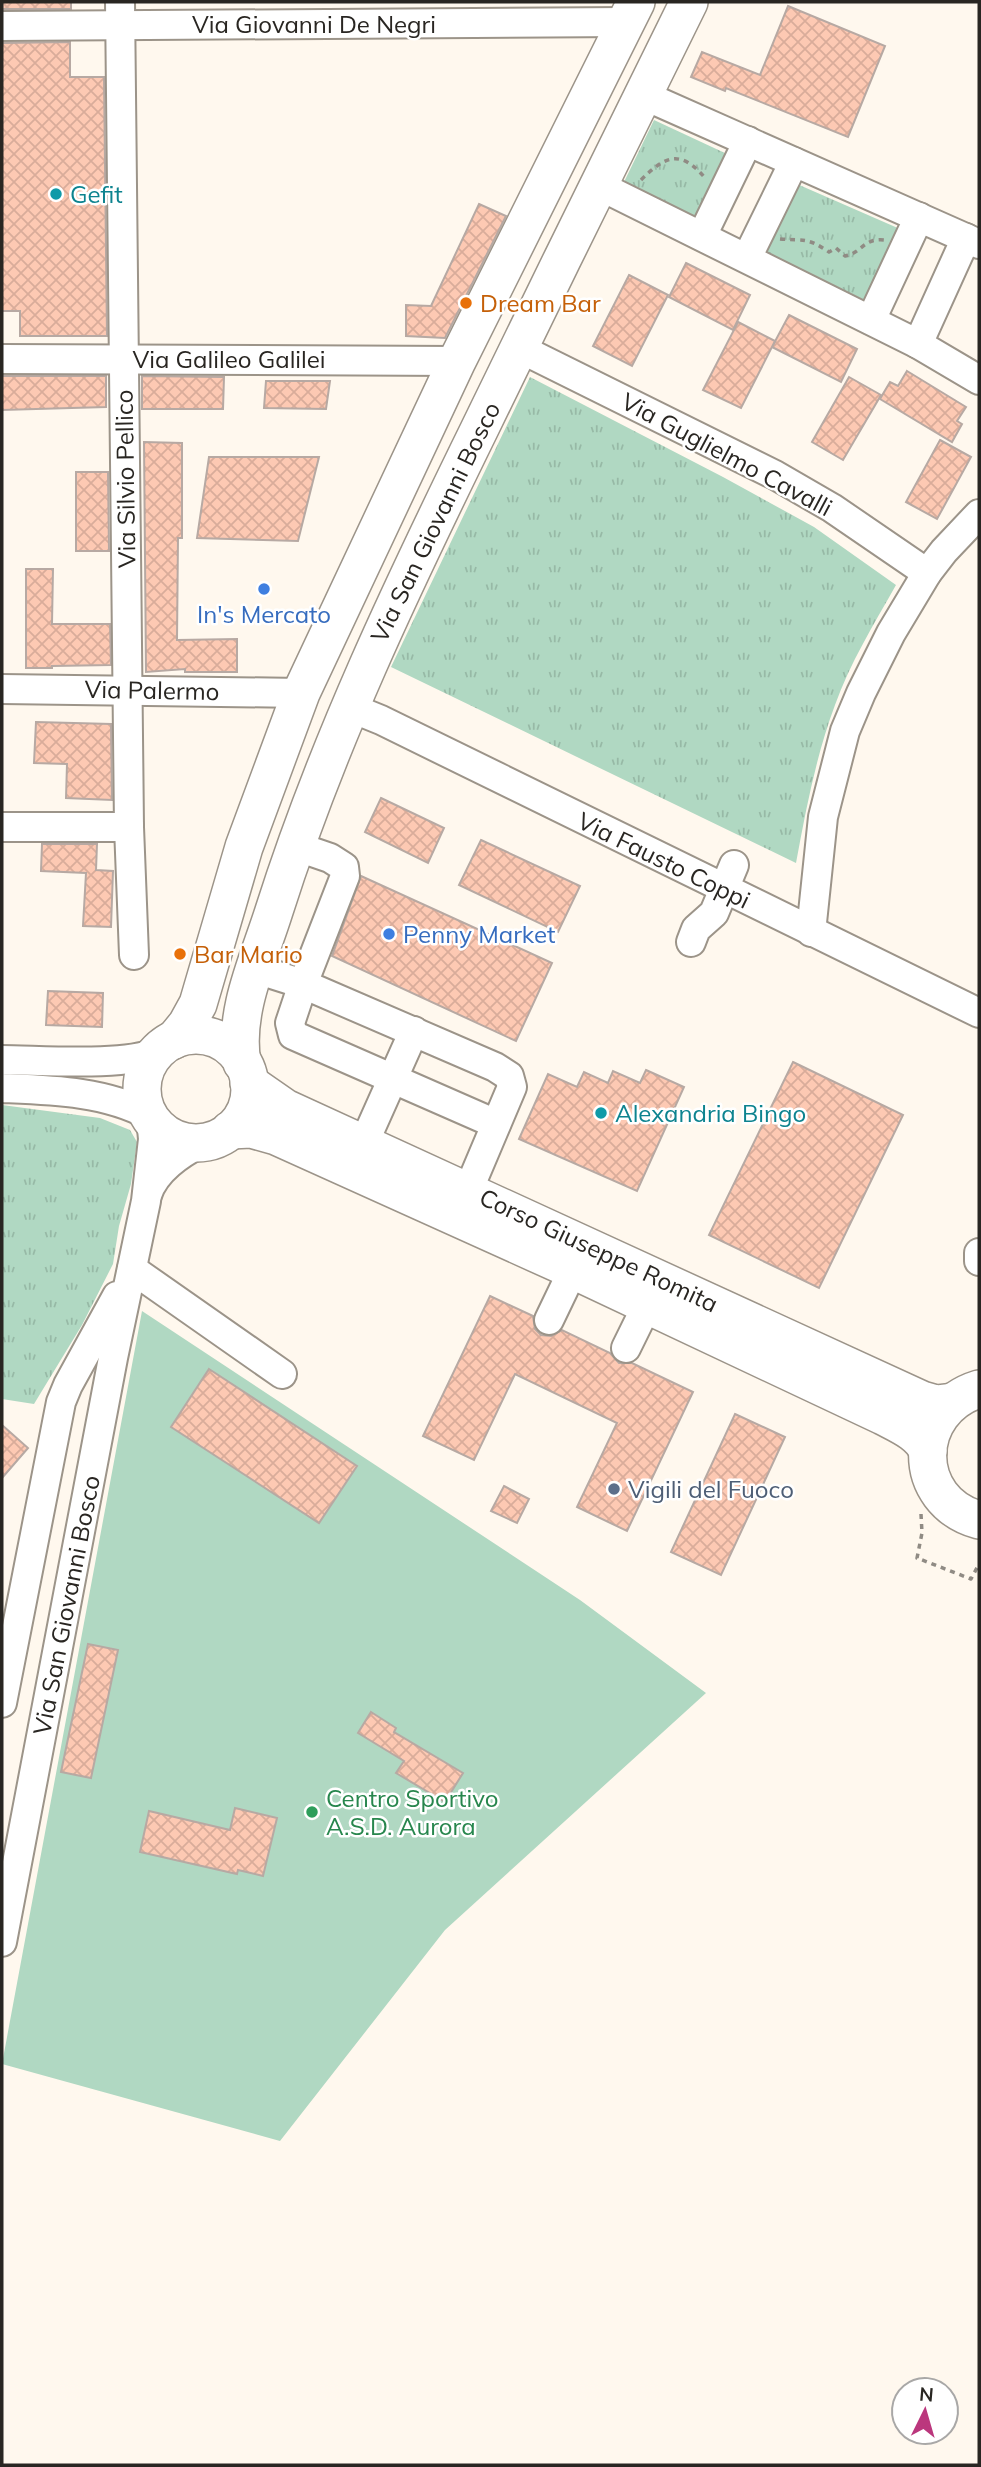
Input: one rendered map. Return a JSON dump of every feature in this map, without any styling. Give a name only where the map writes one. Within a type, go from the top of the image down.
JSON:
[{"type":"main road","name":"Via San Giovanni Bosco","points":[[246,1073],[239,1041],[240,1026],[256,969],[296,846],[349,707],[425,537],[513,360],[617,185],[643,95],[689,2]]},
{"type":"main road","name":"Via San Giovanni Bosco","points":[[165,1046],[187,1024],[198,1004],[244,847],[302,693],[457,361],[631,12]]},
{"type":"main road","points":[[631,12],[669,42]]},
{"type":"main road","points":[[457,361],[513,360]]},
{"type":"main road","points":[[302,693],[349,707]]},
{"type":"main road","points":[[196,1035],[217,1040],[232,1049],[246,1073],[245,1109],[216,1136],[186,1142],[171,1137],[150,1117],[142,1096],[147,1066],[165,1046],[196,1035]]},
{"type":"main road","name":"Corso Giuseppe Romita","points":[[246,1073],[285,1108],[468,1191],[883,1416],[913,1433],[928,1451]]},
{"type":"main road","name":"Corso Giuseppe Romita","points":[[216,1136],[251,1129],[276,1136],[573,1270],[654,1292],[936,1404],[966,1396]]},
{"type":"main road","points":[[966,1396],[935,1424],[928,1451],[930,1473],[943,1498],[964,1515],[979,1520]]},
{"type":"street","name":"Via Giovanni De Negri","points":[[2,26],[120,14],[631,12]]},
{"type":"street","name":"Via Silvio Pellico","points":[[120,14],[129,827],[134,955]]},
{"type":"street","points":[[643,95],[973,241],[918,344]]},
{"type":"street","points":[[702,236],[748,141]]},
{"type":"street","points":[[747,258],[793,162]]},
{"type":"street","points":[[617,185],[702,236],[918,344],[979,380]]},
{"type":"street","points":[[871,320],[919,217]]},
{"type":"street","name":"Via Galileo Galilei","points":[[2,359],[457,361]]},
{"type":"street","name":"Via Guglielmo Cavalli","points":[[513,360],[775,475],[832,508],[927,573]]},
{"type":"street","points":[[811,932],[821,830],[845,731],[860,693],[891,633],[927,573],[979,514]]},
{"type":"street","name":"Via Palermo","points":[[2,689],[302,693]]},
{"type":"street","name":"Via Fausto Coppi","points":[[349,707],[729,877],[811,932],[979,1013]]},
{"type":"street","points":[[2,827],[129,827]]},
{"type":"street","points":[[296,846],[330,858],[344,867],[345,876],[290,1023],[293,1035],[496,1124]]},
{"type":"street","points":[[691,942],[696,929],[714,913],[729,877]]},
{"type":"street","points":[[256,969],[303,984],[495,1067],[509,1076],[512,1087],[468,1191]]},
{"type":"street","points":[[364,1143],[414,1031]]},
{"type":"street","points":[[2,1060],[121,1060],[144,1057],[165,1046]]},
{"type":"street","points":[[2,1088],[79,1094],[137,1109],[150,1117],[153,1139],[146,1201]]},
{"type":"street","points":[[146,1201],[149,1190],[161,1171],[180,1155],[216,1136]]},
{"type":"street","name":"Via San Giovanni Bosco","points":[[2,1942],[113,1358],[146,1201]]},
{"type":"street","points":[[979,1253],[979,1261]]},
{"type":"street","points":[[132,1269],[282,1374]]},
{"type":"street","name":"Via San Giovanni Bosco","points":[[2,1703],[61,1402],[132,1269]]},
{"type":"street","points":[[550,1320],[573,1270]]},
{"type":"street","points":[[626,1348],[654,1292]]},
{"type":"path","points":[[617,185],[659,162],[673,159],[688,163],[708,181]]},
{"type":"path","points":[[775,238],[808,240],[820,244],[829,252],[839,249],[845,256],[850,256],[872,240],[892,241]]},
{"type":"green space","points":[[654,120],[727,154],[697,217],[624,182]]},
{"type":"green space","points":[[797,184],[900,229],[866,301],[764,251]]},
{"type":"green space","points":[[530,377],[814,527],[896,585],[855,659],[828,724],[796,863],[391,667]]},
{"type":"green space","points":[[2,1105],[100,1118],[130,1130],[137,1142],[131,1184],[119,1226],[113,1264],[82,1325],[34,1404],[2,1399]]},
{"type":"green space","name":"Centro Sportivo A.S.D. Aurora","points":[[142,1311],[580,1600],[706,1693],[445,1930],[280,2141],[2,2064]]},
{"type":"building","points":[[2,2],[71,2],[71,9],[2,9]]},
{"type":"building","points":[[788,6],[885,46],[848,137],[726,88],[725,91],[691,77],[702,52],[760,75]]},
{"type":"building","name":"Gefit","points":[[70,42],[70,77],[104,77],[107,336],[20,336],[20,311],[2,311],[2,43]]},
{"type":"building","points":[[479,204],[506,216],[445,338],[406,336],[406,305],[431,306]]},
{"type":"building","points":[[686,263],[750,295],[733,330],[669,297]]},
{"type":"building","points":[[629,275],[668,295],[632,366],[593,346]]},
{"type":"building","points":[[789,315],[857,349],[841,382],[772,347]]},
{"type":"building","points":[[738,322],[775,341],[741,408],[703,390]]},
{"type":"building","points":[[907,371],[966,407],[957,421],[962,424],[952,442],[880,399],[890,382],[898,386]]},
{"type":"building","points":[[2,376],[106,376],[106,407],[2,410]]},
{"type":"building","points":[[142,376],[224,377],[223,409],[142,409]]},
{"type":"building","points":[[849,377],[881,395],[843,460],[812,442]]},
{"type":"building","points":[[266,381],[330,381],[326,409],[264,408]]},
{"type":"building","points":[[940,440],[971,457],[937,519],[906,502]]},
{"type":"building","points":[[144,442],[182,443],[182,538],[178,538],[177,640],[237,639],[237,672],[185,672],[185,669],[146,672]]},
{"type":"building","points":[[209,457],[319,457],[298,541],[197,538]]},
{"type":"building","points":[[76,472],[108,472],[109,551],[76,551]]},
{"type":"building","points":[[26,569],[53,569],[52,624],[110,624],[111,665],[26,668]]},
{"type":"building","points":[[36,722],[111,724],[112,800],[66,798],[67,764],[34,763]]},
{"type":"building","points":[[381,798],[444,828],[428,863],[365,832]]},
{"type":"building","points":[[481,840],[580,886],[558,932],[459,885]]},
{"type":"building","points":[[42,844],[97,844],[96,870],[113,871],[111,927],[83,926],[86,873],[41,871]]},
{"type":"building","points":[[361,876],[552,963],[516,1041],[332,956]]},
{"type":"building","points":[[48,991],[103,993],[102,1027],[46,1025]]},
{"type":"building","points":[[793,1062],[903,1115],[819,1288],[709,1235]]},
{"type":"building","name":"Alexandria Bingo","points":[[646,1070],[684,1087],[637,1191],[519,1139],[548,1074],[577,1087],[584,1072],[608,1083],[613,1071],[640,1083]]},
{"type":"building","points":[[490,1296],[533,1316],[535,1329],[541,1335],[551,1336],[562,1330],[610,1353],[619,1363],[632,1363],[693,1392],[627,1531],[577,1507],[617,1423],[515,1374],[474,1460],[423,1436]]},
{"type":"building","points":[[209,1369],[357,1466],[319,1523],[171,1427]]},
{"type":"building","points":[[735,1414],[785,1437],[721,1575],[671,1552]]},
{"type":"building","points":[[2,1425],[28,1448],[2,1478]]},
{"type":"building","points":[[504,1486],[529,1499],[517,1523],[491,1511]]},
{"type":"building","points":[[88,1644],[118,1650],[91,1778],[61,1772]]},
{"type":"building","points":[[371,1712],[396,1728],[394,1732],[463,1773],[445,1802],[396,1773],[404,1761],[358,1733]]},
{"type":"building","points":[[235,1808],[277,1818],[263,1876],[238,1870],[237,1874],[140,1852],[149,1811],[230,1830]]},
{"type":"place","name":"Gefit","points":[[56,194]]},
{"type":"place","name":"Dream Bar","points":[[466,303]]},
{"type":"place","name":"In's Mercato","points":[[264,589]]},
{"type":"place","name":"Penny Market","points":[[389,934]]},
{"type":"place","name":"Bar Mario","points":[[180,954]]},
{"type":"place","name":"Alexandria Bingo","points":[[601,1113]]},
{"type":"place","name":"Vigili del Fuoco","points":[[614,1489]]},
{"type":"place","name":"Centro Sportivo A.S.D. Aurora","points":[[312,1812]]}]
